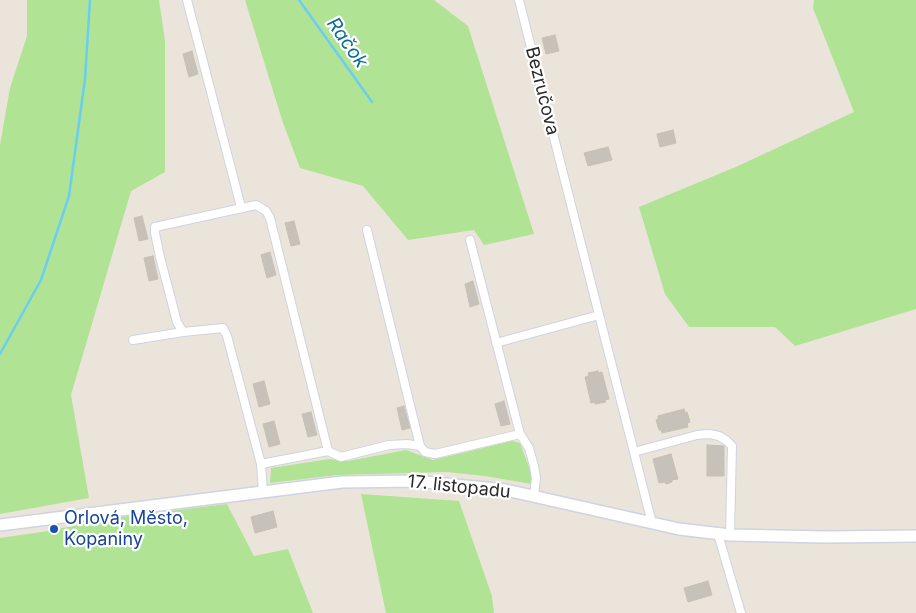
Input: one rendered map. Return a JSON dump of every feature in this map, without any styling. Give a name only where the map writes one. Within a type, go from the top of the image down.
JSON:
[{"type":"main road","name":"17. listopadu","points":[[0,525],[342,482],[416,481],[468,485],[534,496],[652,523],[724,535],[916,536]]},
{"type":"street","points":[[188,0],[241,207]]},
{"type":"street","name":"Bezručova","points":[[519,0],[652,523]]},
{"type":"street","points":[[182,332],[163,266],[155,227],[241,207],[256,205],[266,211],[270,218],[328,451]]},
{"type":"street","points":[[367,230],[420,446],[425,452],[435,454],[520,434]]},
{"type":"street","points":[[470,240],[520,434],[529,448],[534,466],[536,478],[534,496]]},
{"type":"street","points":[[496,343],[599,315]]},
{"type":"street","points":[[133,340],[222,328],[227,336],[261,464],[263,492]]},
{"type":"street","points":[[634,452],[697,436],[714,435],[727,441],[732,446],[724,535],[741,613]]},
{"type":"street","points":[[261,464],[328,451],[341,457],[389,445],[407,444],[420,446]]},
{"type":"green space","points":[[27,0],[159,0],[165,41],[165,172],[131,191],[71,395],[89,498],[0,514],[0,145],[10,88],[27,36]]},
{"type":"green space","points":[[245,0],[434,0],[468,26],[534,234],[484,245],[474,230],[408,240],[363,186],[300,168],[282,120]]},
{"type":"green space","points":[[814,0],[916,0],[916,309],[795,346],[775,327],[689,327],[665,294],[639,207],[738,166],[854,112],[813,8]]},
{"type":"green space","points":[[512,441],[520,443],[532,475],[531,484],[446,472],[337,475],[270,483],[271,468],[329,459],[348,461],[406,450],[433,460]]},
{"type":"green space","points":[[361,494],[459,501],[492,596],[494,613],[386,613]]},
{"type":"green space","points":[[227,504],[254,556],[288,549],[313,613],[0,613],[0,538],[119,517]]},
{"type":"building","points":[[555,35],[559,51],[546,54],[542,38]]},
{"type":"building","points":[[192,51],[198,74],[189,77],[183,54]]},
{"type":"building","points":[[673,130],[676,143],[660,147],[657,134]]},
{"type":"building","points":[[608,147],[612,160],[588,166],[584,153]]},
{"type":"building","points":[[142,216],[148,239],[139,241],[134,218]]},
{"type":"building","points":[[294,221],[300,244],[291,246],[285,223]]},
{"type":"building","points":[[270,252],[276,275],[267,278],[261,255]]},
{"type":"building","points":[[153,256],[158,279],[149,281],[144,258]]},
{"type":"building","points":[[473,281],[479,304],[470,307],[465,284]]},
{"type":"building","points":[[598,371],[598,373],[602,372],[609,399],[605,400],[606,402],[595,404],[595,402],[591,403],[585,377],[589,376],[588,373]]},
{"type":"building","points":[[264,381],[270,404],[259,407],[253,384]]},
{"type":"building","points":[[504,401],[510,424],[501,426],[495,404]]},
{"type":"building","points":[[404,406],[410,428],[402,430],[397,408]]},
{"type":"building","points":[[684,409],[690,422],[687,423],[688,427],[662,433],[659,430],[656,420],[658,416]]},
{"type":"building","points":[[311,412],[317,435],[308,437],[302,414]]},
{"type":"building","points":[[274,421],[280,444],[269,447],[263,424]]},
{"type":"building","points":[[707,445],[724,446],[724,476],[707,476]]},
{"type":"building","points":[[671,454],[678,479],[666,484],[665,482],[659,483],[653,459]]},
{"type":"building","points":[[273,511],[277,527],[255,533],[251,517]]},
{"type":"building","points":[[708,581],[712,595],[688,602],[684,588]]},
{"type":"waterway","points":[[0,354],[41,280],[69,196],[85,79],[90,0]]},
{"type":"waterway","name":"Račok","points":[[299,0],[372,102]]},
{"type":"place","name":"Orlová, Město, Kopaniny","points":[[54,529]]}]
